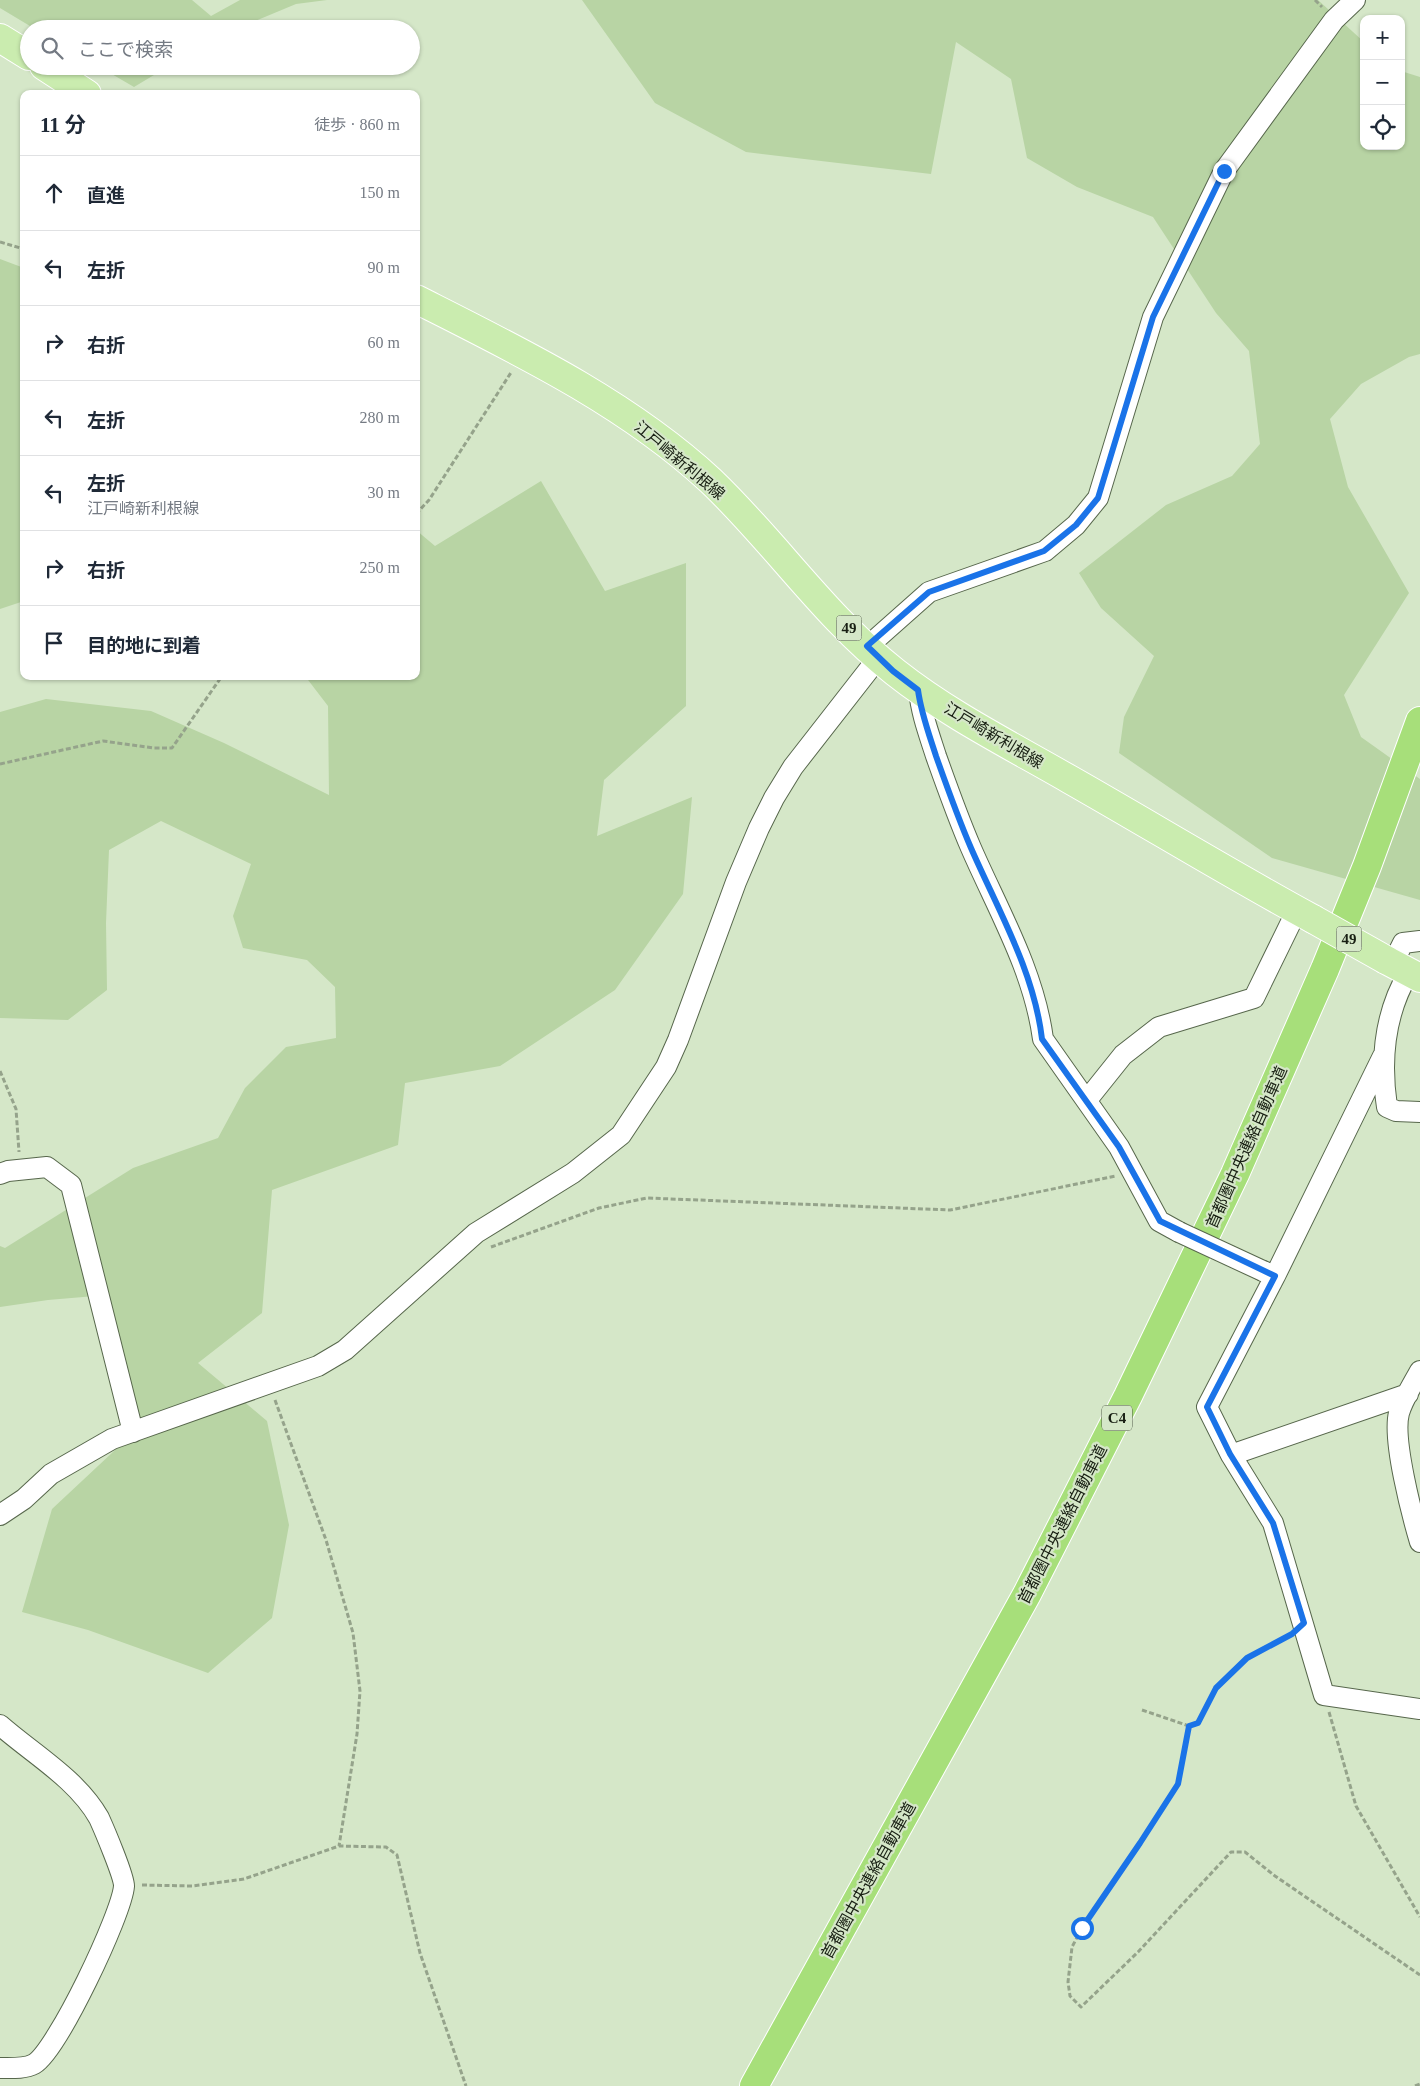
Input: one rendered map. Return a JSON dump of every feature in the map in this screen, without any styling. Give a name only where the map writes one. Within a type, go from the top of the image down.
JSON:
[{"type":"highway","name":"首都圏中央連絡自動車道","points":[[754,2086],[1027,1594],[1128,1396],[1235,1174],[1325,969],[1367,866],[1420,721]]},
{"type":"main road","points":[[0,38],[20,50]]},
{"type":"main road","points":[[58,75],[81,90]]},
{"type":"main road","name":"江戸崎新利根線","points":[[420,301],[523,353],[604,401],[650,433],[711,481],[809,588],[873,652],[918,690],[988,732],[1402,968]]},
{"type":"street","points":[[0,1514],[24,1499],[51,1474],[112,1439],[318,1366],[345,1350],[476,1233],[572,1173],[621,1135],[666,1067],[758,828],[793,768],[873,652],[929,592],[1044,551],[1076,525],[1098,498],[1153,317],[1224,171],[1334,20],[1355,0]]},
{"type":"street","points":[[918,690],[921,709],[947,788],[971,847],[1018,948],[1040,1018],[1042,1039],[1119,1147],[1160,1221],[1179,1232],[1269,1273]]},
{"type":"street","points":[[1087,1100],[1123,1055],[1159,1027],[1254,998],[1268,965],[1305,914]]},
{"type":"street","points":[[1420,942],[1403,943],[1402,968],[1383,1056],[1382,1070],[1387,1107],[1396,1111],[1420,1112]]},
{"type":"street","points":[[1383,1056],[1269,1273],[1207,1407],[1230,1454],[1273,1523],[1324,1695],[1420,1709]]},
{"type":"street","points":[[0,1174],[47,1167],[71,1185],[133,1432]]},
{"type":"street","points":[[1420,1371],[1399,1414],[1399,1438],[1409,1504],[1420,1542]]},
{"type":"street","points":[[1230,1454],[1408,1394]]},
{"type":"street","points":[[0,1725],[63,1777],[87,1800],[99,1819],[124,1884],[122,1897],[96,1962],[68,2018],[43,2057],[32,2065],[0,2068]]},
{"type":"path","points":[[0,242],[20,248]]},
{"type":"path","points":[[420,510],[429,500],[523,353]]},
{"type":"path","points":[[0,764],[103,741],[154,748],[172,748],[219,680]]},
{"type":"path","points":[[0,1071],[16,1109],[20,1170]]},
{"type":"path","points":[[476,1233],[486,1248],[599,1208],[647,1198],[950,1210],[1133,1172]]},
{"type":"path","points":[[268,1383],[326,1540],[353,1633],[360,1691],[357,1734],[339,1846]]},
{"type":"path","points":[[1142,1710],[1189,1726],[1198,1723],[1216,1688],[1247,1658],[1292,1634],[1304,1623]]},
{"type":"path","points":[[1324,1695],[1356,1806],[1420,1917]]},
{"type":"path","points":[[1189,1726],[1178,1784],[1082,1928],[1072,1947],[1068,1982],[1070,1996],[1081,2007],[1138,1952],[1231,1852],[1245,1852],[1275,1876],[1420,1974]]},
{"type":"path","points":[[124,1884],[192,1886],[244,1879],[339,1846],[386,1847],[397,1855],[420,1953],[466,2086]]},
{"type":"path","points":[[1415,2086],[1420,2084]]},
{"type":"green space","points":[[0,0],[192,0],[211,16],[240,0],[327,0],[296,4],[258,20],[20,20],[0,8]]},
{"type":"green space","points":[[582,0],[1318,0],[1360,38],[1360,150],[1405,150],[1405,72],[1420,77],[1420,354],[1409,357],[1361,384],[1330,419],[1348,487],[1409,593],[1344,695],[1361,737],[1420,779],[1420,900],[1272,858],[1119,753],[1124,717],[1154,656],[1101,608],[1079,573],[1166,505],[1232,476],[1260,444],[1249,351],[1216,313],[1153,217],[1077,187],[1027,158],[1011,79],[956,42],[931,174],[746,152],[655,103]]},
{"type":"green space","points":[[113,75],[154,75],[134,87]]},
{"type":"green space","points":[[0,259],[20,266],[20,602],[0,609]]},
{"type":"green space","points":[[541,481],[605,591],[686,563],[686,706],[604,780],[597,836],[692,797],[683,894],[615,990],[500,1066],[405,1083],[398,1145],[272,1190],[262,1313],[198,1363],[267,1421],[289,1525],[272,1618],[208,1673],[88,1630],[22,1612],[52,1509],[129,1437],[95,1296],[0,1307],[0,1246],[5,1248],[133,1168],[218,1138],[245,1088],[286,1047],[336,1038],[335,987],[307,960],[243,948],[233,916],[251,864],[161,821],[109,850],[106,923],[107,990],[68,1020],[0,1018],[0,712],[46,699],[151,711],[224,743],[329,795],[328,706],[308,680],[420,680],[420,533],[435,546]]},
{"type":"route","points":[[1082,1928],[1178,1784],[1189,1726],[1198,1723],[1216,1688],[1247,1658],[1292,1634],[1304,1623],[1273,1523],[1230,1454],[1207,1407],[1275,1276],[1179,1232],[1160,1221],[1119,1147],[1042,1039],[1040,1018],[1018,948],[971,847],[947,788],[921,709],[918,690],[893,671],[867,646],[929,592],[1044,551],[1076,525],[1098,498],[1153,317],[1224,171]]}]
